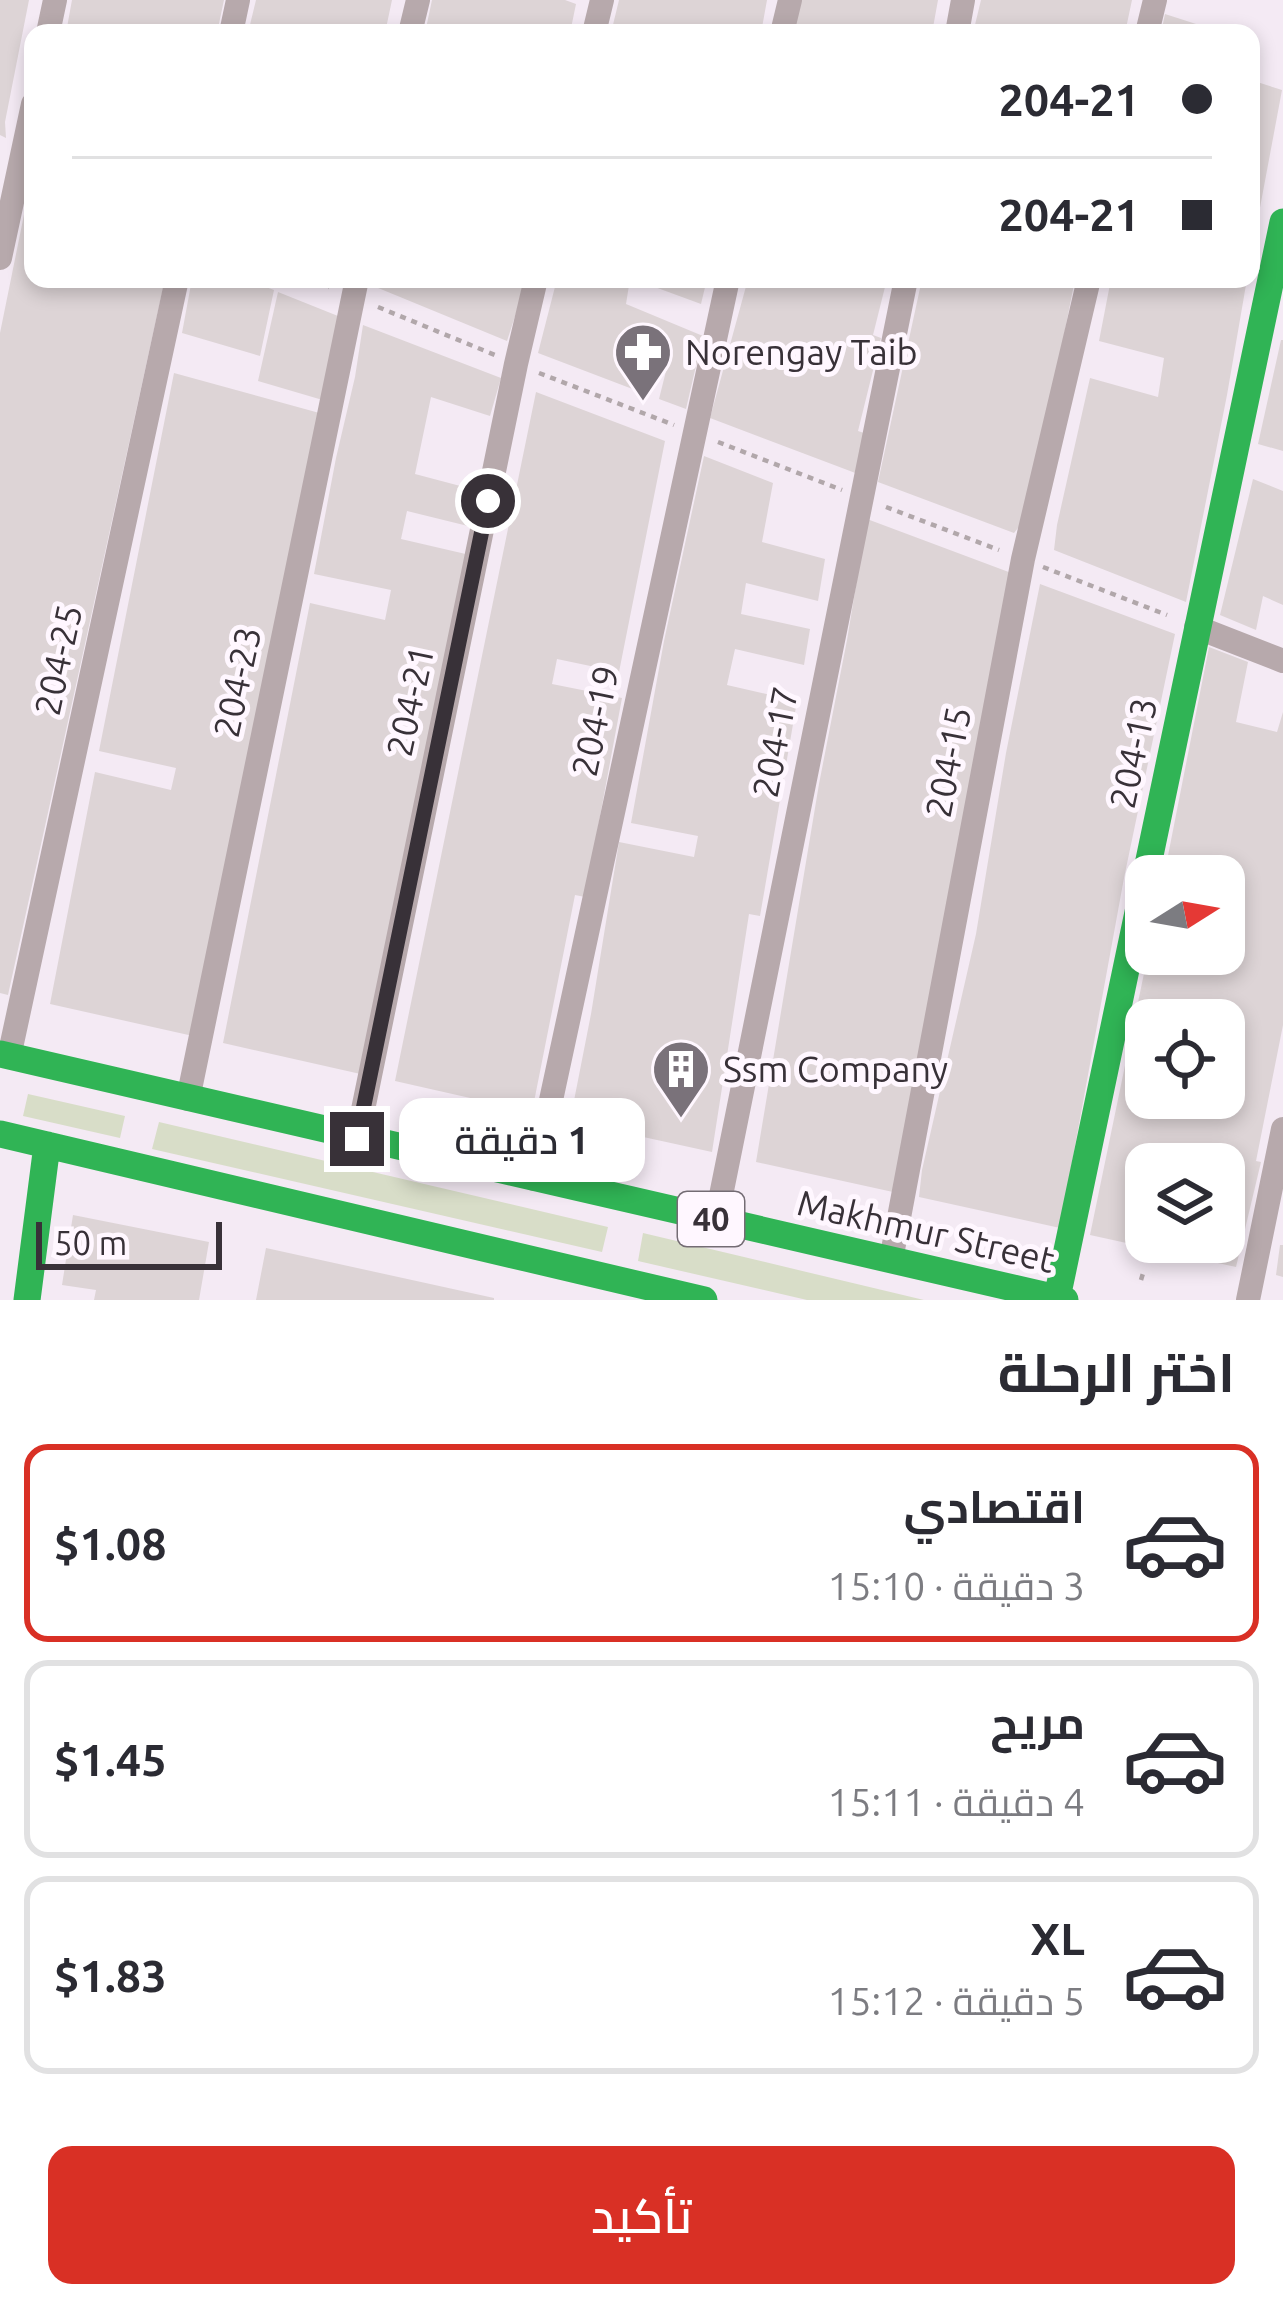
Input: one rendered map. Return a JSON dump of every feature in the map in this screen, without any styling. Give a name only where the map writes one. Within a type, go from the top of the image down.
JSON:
[{"type":"main road","name":"204-13","points":[[1061,1299],[1283,222]]},
{"type":"main road","name":"Makhmur Street","points":[[4,1056],[1061,1299]]},
{"type":"main road","name":"40","points":[[0,1134],[704,1300]]},
{"type":"main road","points":[[27,1300],[47,1144]]},
{"type":"street","points":[[0,258],[24,146]]},
{"type":"street","name":"204-25","points":[[4,1056],[175,288]]},
{"type":"street","name":"204-23","points":[[188,1099],[355,288]]},
{"type":"street","name":"204-21","points":[[357,1139],[534,288]]},
{"type":"street","name":"204-19","points":[[534,1179],[726,288]]},
{"type":"street","name":"204-17","points":[[716,1220],[904,288]]},
{"type":"street","name":"204-15","points":[[891,1260],[1023,559],[1087,288]]},
{"type":"street","points":[[1196,627],[1283,661]]},
{"type":"street","points":[[1248,1300],[1283,1129]]},
{"type":"path","points":[[355,288],[517,364],[1196,627]]},
{"type":"path","points":[[1141,1280],[1144,1270]]},
{"type":"green space","points":[[28,1094],[125,1116],[120,1138],[23,1116]]},
{"type":"green space","points":[[159,1122],[608,1227],[602,1252],[152,1149]]},
{"type":"green space","points":[[643,1233],[924,1300],[807,1300],[638,1261]]},
{"type":"building","points":[[0,0],[29,0],[5,122],[6,138],[0,135]]},
{"type":"building","points":[[72,0],[224,0],[219,24],[68,24]]},
{"type":"building","points":[[256,0],[392,0],[387,24],[250,24]]},
{"type":"building","points":[[432,0],[565,0],[576,4],[572,24],[427,24]]},
{"type":"building","points":[[619,0],[767,0],[763,24],[613,24]]},
{"type":"building","points":[[798,0],[938,0],[934,24],[794,24]]},
{"type":"building","points":[[981,0],[1132,0],[1127,24],[975,24]]},
{"type":"building","points":[[1165,14],[1196,24],[1163,24]]},
{"type":"building","points":[[1260,83],[1282,90],[1260,208]]},
{"type":"building","points":[[24,215],[24,288],[163,288],[8,995],[0,993],[0,333]]},
{"type":"building","points":[[190,288],[274,290],[260,356],[182,333]]},
{"type":"building","points":[[378,288],[524,288],[507,341]]},
{"type":"building","points":[[555,288],[629,288],[626,304],[703,336],[686,409],[659,399],[668,363],[653,356],[643,393],[538,353]]},
{"type":"building","points":[[657,288],[705,288],[701,304]]},
{"type":"building","points":[[746,288],[885,288],[873,335],[881,338],[858,431],[864,433],[858,474],[710,418]]},
{"type":"building","points":[[920,288],[1073,288],[1029,514],[1014,533],[878,482]]},
{"type":"building","points":[[1109,288],[1245,288],[1186,602],[1054,550],[1090,378],[1158,397],[1164,358],[1099,341]]},
{"type":"building","points":[[278,292],[343,318],[326,401],[258,381]]},
{"type":"building","points":[[363,325],[501,378],[490,416],[431,397],[415,474],[483,492],[476,528],[407,511],[401,539],[470,555],[365,1075],[223,1043],[310,603],[385,620],[391,590],[314,574]]},
{"type":"building","points":[[1283,340],[1283,451],[1258,444]]},
{"type":"building","points":[[174,373],[323,414],[193,1036],[50,1004],[95,772],[171,790],[176,768],[99,751]]},
{"type":"building","points":[[536,392],[665,441],[619,672],[557,659],[552,684],[622,698],[585,897],[575,895],[532,1112],[395,1081]]},
{"type":"building","points":[[704,456],[773,483],[762,542],[825,559],[818,601],[746,583],[741,614],[810,629],[804,665],[735,649],[727,685],[797,701],[760,916],[749,914],[712,1152],[570,1121],[619,842],[694,857],[698,836],[631,823]]},
{"type":"building","points":[[1253,479],[1283,491],[1283,605],[1263,596],[1256,630],[1220,615]]},
{"type":"building","points":[[867,519],[1014,574],[893,1192],[756,1162]]},
{"type":"building","points":[[1040,584],[1175,634],[1129,855],[1125,855],[1060,1228],[919,1197],[976,934]]},
{"type":"building","points":[[1209,647],[1248,662],[1236,722],[1277,732],[1283,712],[1283,1025],[1245,1229],[1245,1143],[1125,1143],[1125,1243],[1090,1235],[1125,1065],[1125,1119],[1245,1119],[1245,999],[1139,999],[1144,975],[1245,975],[1245,855],[1168,855]]},
{"type":"building","points":[[73,1215],[209,1242],[199,1300],[94,1300],[96,1290],[62,1285]]},
{"type":"building","points":[[1283,1245],[1283,1277],[1276,1275]]},
{"type":"building","points":[[266,1248],[494,1298],[494,1300],[256,1300]]},
{"type":"traffic: fast","points":[[1057,1298],[1283,222]]},
{"type":"traffic: fast","points":[[0,1054],[1065,1300]]},
{"type":"traffic: fast","points":[[0,1134],[704,1300]]},
{"type":"traffic: fast","points":[[27,1300],[47,1145]]},
{"type":"place","name":"Norengay Taib","points":[[643,403]]},
{"type":"place","name":"Ssm Company","points":[[681,1120]]},
{"type":"route","points":[[357,1139],[488,501]]}]
